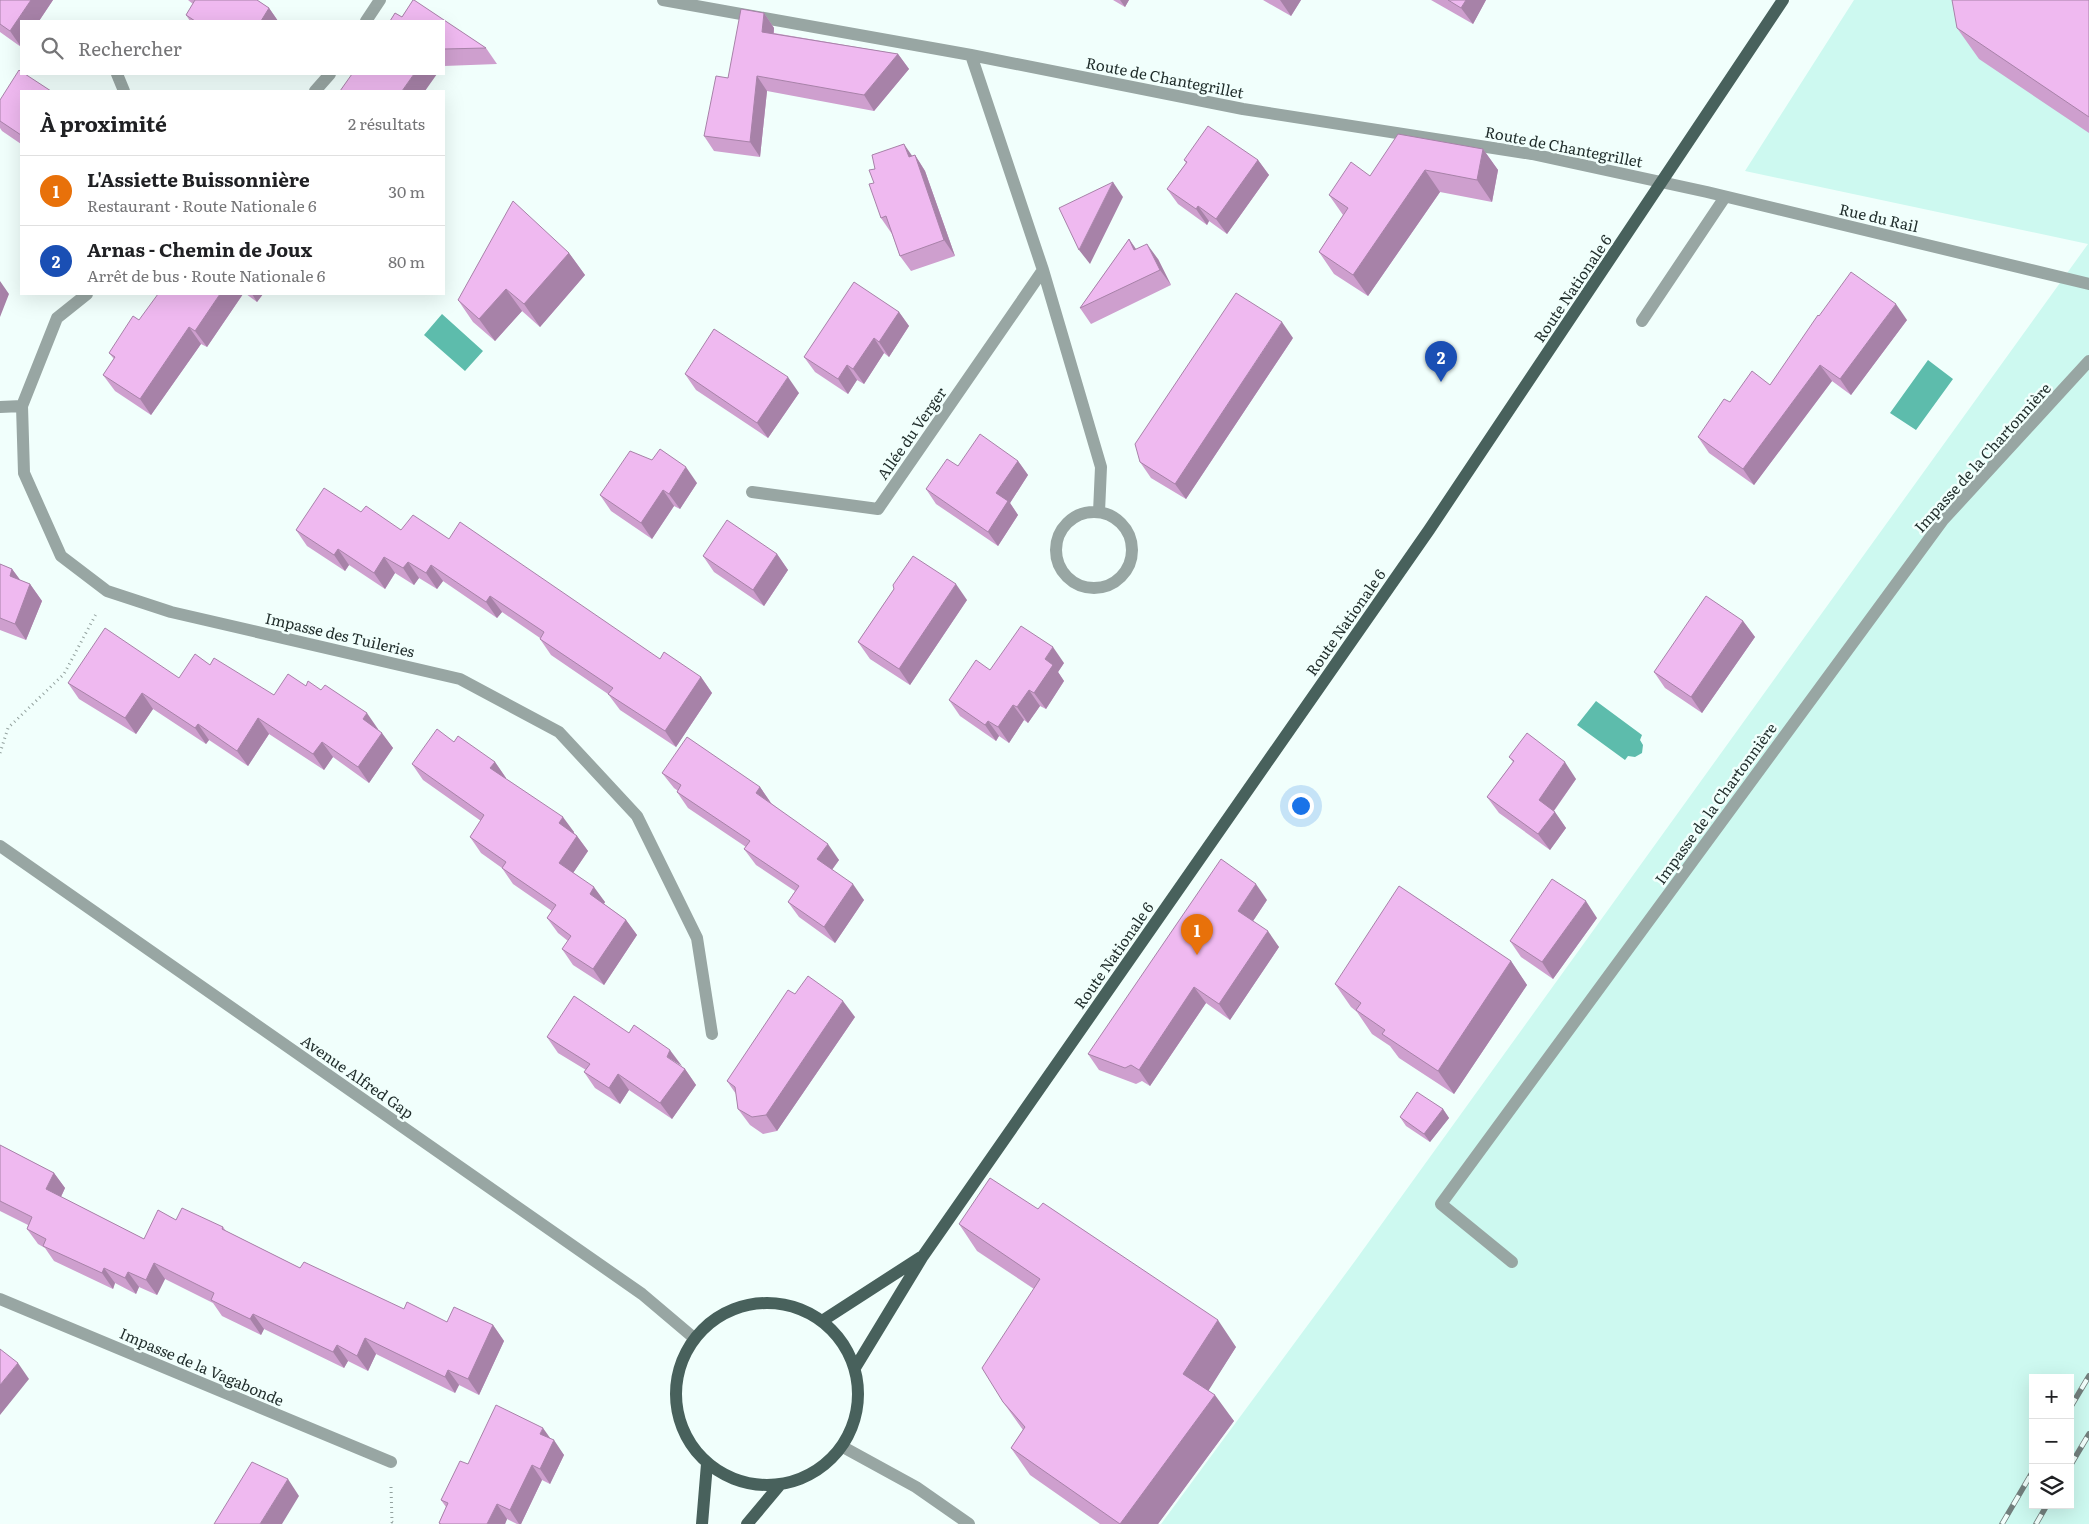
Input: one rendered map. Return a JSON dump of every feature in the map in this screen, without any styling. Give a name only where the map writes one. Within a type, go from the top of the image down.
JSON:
[{"type":"main road","name":"Route Nationale 6","points":[[855,1368],[923,1256],[1429,530],[1783,0]]},
{"type":"main road","name":"Route Nationale 6","points":[[822,1321],[923,1256]]},
{"type":"main road","points":[[769,1303],[797,1307],[822,1321],[842,1342],[855,1368],[859,1395],[855,1422],[843,1447],[825,1466],[803,1479],[779,1486],[753,1485],[728,1478],[707,1464],[689,1442],[678,1417],[675,1389],[681,1362],[694,1338],[715,1318],[741,1306],[769,1303]]},
{"type":"main road","points":[[702,1524],[707,1464]]},
{"type":"main road","points":[[746,1524],[779,1486]]},
{"type":"street","points":[[367,20],[380,0]]},
{"type":"street","name":"Route de Chantegrillet","points":[[663,0],[971,55],[1243,108],[1532,154],[1661,182]]},
{"type":"street","points":[[971,55],[1043,270],[1101,467],[1099,512]]},
{"type":"street","points":[[117,75],[124,90]]},
{"type":"street","points":[[316,90],[329,75]]},
{"type":"street","name":"Rue du Rail","points":[[1661,182],[2089,284]]},
{"type":"street","points":[[1642,321],[1725,197]]},
{"type":"street","name":"Allée du Verger","points":[[752,492],[878,508],[1043,270]]},
{"type":"street","name":"Impasse des Tuileries","points":[[86,295],[57,318],[22,406],[24,473],[61,556],[107,591],[171,612],[460,679],[559,732],[637,816],[697,938],[712,1034]]},
{"type":"street","name":"Impasse de la Chartonnière","points":[[1512,1262],[1441,1204],[1944,520],[2089,362]]},
{"type":"street","points":[[0,407],[22,406]]},
{"type":"street","points":[[1099,512],[1120,522],[1128,532],[1132,543],[1132,555],[1129,566],[1122,577],[1113,584],[1102,588],[1089,588],[1077,584],[1066,576],[1059,565],[1056,552],[1057,539],[1063,527],[1073,518],[1085,513],[1099,512]]},
{"type":"street","name":"Avenue Alfred Gap","points":[[0,846],[642,1294],[694,1338]]},
{"type":"street","name":"Impasse de la Vagabonde","points":[[0,1299],[391,1462]]},
{"type":"street","points":[[843,1447],[916,1487],[969,1524]]},
{"type":"path","points":[[0,753],[8,728],[64,674],[107,591]]},
{"type":"path","points":[[391,1462],[392,1522],[396,1524]]},
{"type":"shaded area","points":[[1854,0],[2089,0],[2089,1524],[1161,1524],[1355,1261],[2088,244],[1745,171]]},
{"type":"shaded area","points":[[442,314],[483,351],[465,371],[424,335]]},
{"type":"shaded area","points":[[1928,360],[1953,379],[1916,430],[1890,413]]},
{"type":"shaded area","points":[[1596,701],[1642,735],[1640,740],[1643,745],[1642,753],[1635,757],[1628,756],[1625,760],[1577,725]]},
{"type":"building","points":[[0,0],[31,0],[10,31],[0,24]]},
{"type":"building","points":[[195,0],[257,0],[269,8],[262,20],[194,20],[186,15]]},
{"type":"building","points":[[414,0],[444,20],[391,20],[395,13],[402,17]]},
{"type":"building","points":[[1448,0],[1466,0],[1461,8]]},
{"type":"building","points":[[1952,0],[2089,0],[2089,117],[1957,28]]},
{"type":"building","points":[[741,9],[764,13],[762,32],[898,54],[864,95],[757,76],[750,142],[704,136],[716,76],[728,78]]},
{"type":"building","points":[[445,21],[486,48],[445,49]]},
{"type":"building","points":[[19,70],[20,75],[27,75],[49,90],[20,90],[20,134],[0,121],[0,100]]},
{"type":"building","points":[[351,75],[413,75],[403,90],[341,90]]},
{"type":"building","points":[[1208,126],[1258,160],[1216,219],[1198,206],[1196,209],[1167,189],[1187,162],[1184,160]]},
{"type":"building","points":[[1398,134],[1483,149],[1477,180],[1425,170],[1353,275],[1319,252],[1348,208],[1329,195],[1351,162],[1370,176]]},
{"type":"building","points":[[904,144],[909,157],[915,155],[944,240],[900,256],[886,216],[881,218],[869,184],[874,183],[869,170],[875,169],[872,155]]},
{"type":"building","points":[[1113,182],[1079,250],[1059,208]]},
{"type":"building","points":[[513,201],[569,253],[524,304],[506,289],[479,319],[458,300]]},
{"type":"building","points":[[1129,239],[1134,250],[1147,244],[1160,270],[1080,308]]},
{"type":"building","points":[[1851,272],[1896,304],[1840,379],[1820,365],[1743,469],[1698,437],[1724,399],[1730,402],[1752,371],[1770,385],[1818,315]]},
{"type":"building","points":[[854,282],[899,312],[879,342],[874,338],[853,369],[847,365],[838,379],[804,357]]},
{"type":"building","points":[[1236,293],[1282,322],[1175,484],[1140,462],[1135,444]]},
{"type":"building","points":[[157,295],[219,295],[195,331],[189,327],[140,399],[103,375],[115,357],[109,353],[133,316],[139,320]]},
{"type":"building","points":[[714,329],[788,377],[757,423],[685,374]]},
{"type":"building","points":[[980,434],[1018,461],[996,493],[1008,501],[988,532],[926,489],[947,459],[958,466]]},
{"type":"building","points":[[660,449],[686,467],[669,494],[663,490],[641,523],[600,495],[630,451],[652,460]]},
{"type":"building","points":[[324,488],[361,512],[366,506],[401,530],[413,515],[449,539],[460,522],[660,659],[664,652],[701,677],[665,731],[608,694],[613,688],[540,639],[544,632],[490,596],[486,602],[431,565],[426,573],[408,562],[403,568],[384,557],[374,573],[338,549],[334,555],[296,530]]},
{"type":"building","points":[[727,520],[777,554],[753,590],[703,556]]},
{"type":"building","points":[[913,556],[956,584],[899,669],[858,642],[894,589],[893,585]]},
{"type":"building","points":[[0,564],[12,569],[10,576],[30,584],[15,624],[0,618]]},
{"type":"building","points":[[1706,596],[1743,621],[1691,697],[1654,672]]},
{"type":"building","points":[[1021,626],[1053,647],[1045,659],[1053,665],[1034,693],[1029,690],[1017,707],[1013,705],[998,727],[988,721],[985,725],[949,700],[976,660],[990,670]]},
{"type":"building","points":[[105,628],[179,678],[195,654],[210,665],[214,658],[274,695],[288,674],[306,686],[308,681],[321,690],[325,685],[367,713],[363,719],[382,733],[358,767],[322,742],[313,754],[258,718],[237,751],[198,724],[195,728],[142,693],[125,718],[68,683]]},
{"type":"building","points":[[437,729],[454,742],[458,736],[495,762],[490,768],[563,817],[559,823],[577,836],[559,863],[594,887],[590,894],[626,920],[593,969],[562,949],[571,936],[547,918],[556,905],[502,868],[506,862],[470,837],[484,815],[412,764]]},
{"type":"building","points":[[1527,733],[1565,762],[1539,800],[1555,812],[1538,834],[1487,797],[1514,761],[1509,757]]},
{"type":"building","points":[[687,737],[760,787],[756,793],[828,844],[817,859],[853,884],[824,927],[788,902],[799,886],[744,849],[750,841],[677,792],[681,785],[662,773]]},
{"type":"building","points":[[1221,859],[1256,884],[1238,911],[1268,931],[1219,1004],[1194,987],[1139,1070],[1131,1065],[1125,1068],[1088,1054]]},
{"type":"building","points":[[1552,879],[1586,901],[1542,962],[1510,941]]},
{"type":"building","points":[[1399,886],[1511,961],[1438,1071],[1382,1034],[1385,1030],[1356,1010],[1361,1003],[1335,984]]},
{"type":"building","points":[[808,976],[843,1001],[766,1115],[752,1117],[738,1109],[735,1087],[727,1081],[788,990],[795,994]]},
{"type":"building","points":[[574,996],[629,1033],[634,1025],[670,1050],[667,1057],[685,1069],[660,1103],[618,1074],[609,1088],[584,1072],[590,1064],[547,1037]]},
{"type":"building","points":[[1417,1092],[1443,1109],[1424,1134],[1400,1117]]},
{"type":"building","points":[[0,1145],[54,1173],[46,1189],[144,1239],[158,1210],[176,1220],[182,1208],[223,1227],[222,1229],[300,1268],[304,1262],[404,1309],[407,1302],[447,1322],[454,1307],[493,1325],[468,1379],[448,1370],[445,1377],[365,1338],[357,1356],[337,1345],[333,1352],[253,1314],[250,1319],[211,1300],[214,1293],[154,1263],[146,1280],[128,1272],[125,1278],[104,1268],[102,1273],[43,1246],[46,1239],[27,1229],[32,1217],[0,1201]]},
{"type":"building","points":[[990,1178],[1038,1209],[1043,1203],[1218,1320],[1183,1374],[1215,1395],[1120,1524],[1011,1448],[1025,1427],[1003,1402],[982,1368],[1040,1279],[959,1224]]},
{"type":"building","points":[[0,1349],[18,1363],[0,1385]]},
{"type":"building","points":[[496,1405],[543,1428],[540,1434],[554,1440],[540,1469],[532,1465],[510,1510],[497,1504],[487,1524],[441,1524],[439,1523],[448,1503],[441,1500],[460,1461],[468,1464]]},
{"type":"building","points":[[252,1462],[288,1479],[260,1524],[214,1524]]},
{"type":"railway","points":[[2074,1401],[2089,1376]]},
{"type":"railway","points":[[2071,1464],[2089,1434]]},
{"type":"railway","points":[[2002,1524],[2029,1478]]},
{"type":"railway","points":[[2036,1524],[2045,1509]]},
{"type":"place","name":"Arnas - Chemin de Joux","points":[[1441,382]]},
{"type":"place","name":"L'Assiette Buissonnière","points":[[1197,955]]}]
